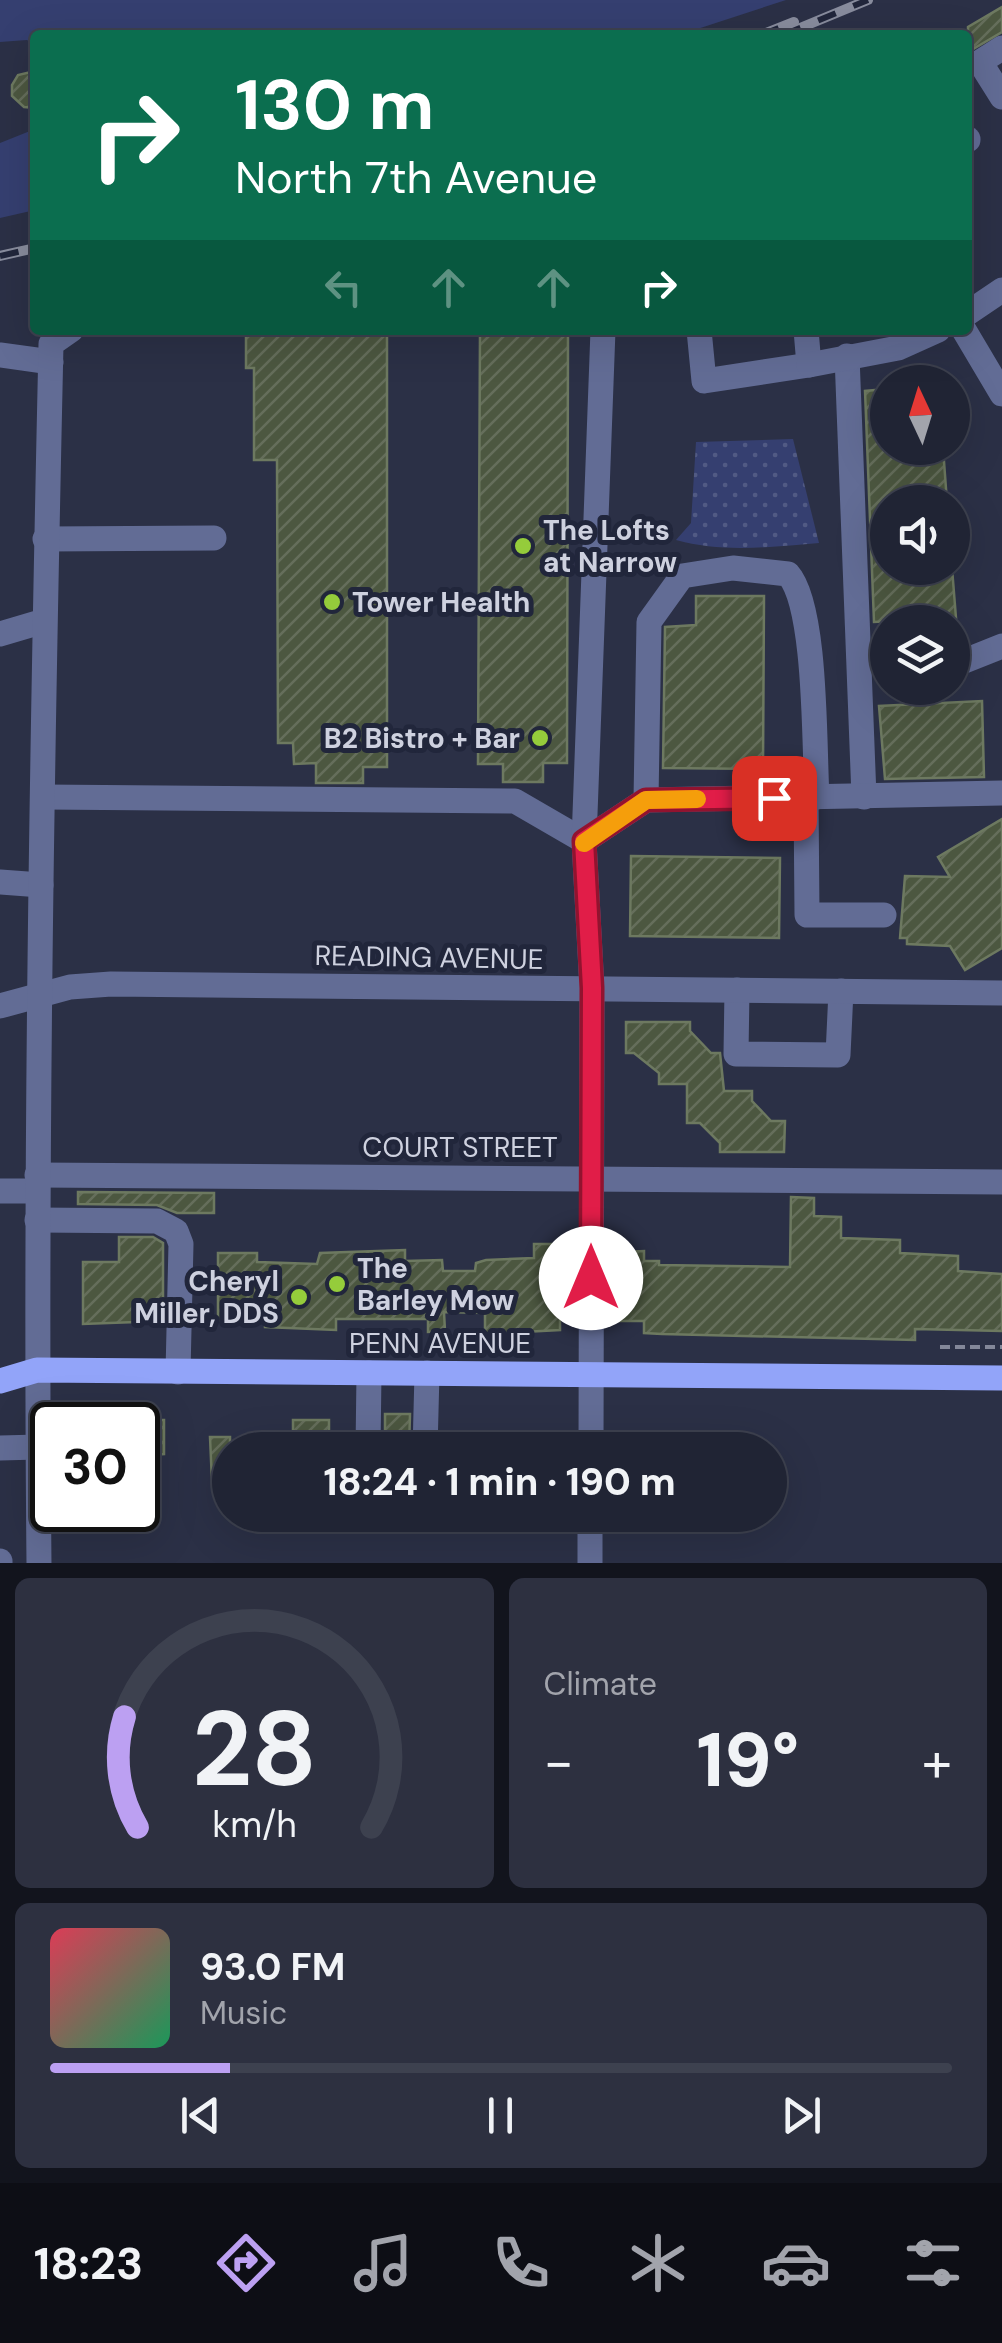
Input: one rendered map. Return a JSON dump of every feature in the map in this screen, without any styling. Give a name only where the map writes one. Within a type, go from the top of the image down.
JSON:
[{"type":"main road","name":"PENN AVENUE","points":[[0,1381],[36,1370],[1002,1378]]},
{"type":"street","points":[[1002,48],[980,62],[976,73],[1002,97]]},
{"type":"street","points":[[972,310],[1002,290]]},
{"type":"street","points":[[591,1432],[592,988],[584,841],[604,335]]},
{"type":"street","points":[[699,335],[704,381],[898,348],[927,335]]},
{"type":"street","points":[[807,335],[810,364]]},
{"type":"street","points":[[967,335],[1002,394]]},
{"type":"street","points":[[0,355],[58,345],[45,539],[44,797],[37,996],[37,1402]]},
{"type":"street","points":[[847,356],[870,616]]},
{"type":"street","points":[[45,539],[214,538]]},
{"type":"street","points":[[646,800],[649,622],[682,576],[733,568],[788,574],[798,585],[809,645],[812,797],[806,916],[884,915]]},
{"type":"street","points":[[0,634],[44,622]]},
{"type":"street","points":[[970,659],[1002,646]]},
{"type":"street","points":[[864,796],[872,705]]},
{"type":"street","points":[[584,841],[646,800],[1002,793]]},
{"type":"street","points":[[44,797],[514,801],[584,841]]},
{"type":"street","points":[[0,882],[41,885]]},
{"type":"street","name":"READING AVENUE","points":[[0,1006],[111,984],[1002,993]]},
{"type":"street","points":[[738,990],[736,1054],[838,1055],[841,991]]},
{"type":"street","name":"COURT STREET","points":[[0,1190],[37,1183],[591,1178],[1002,1182]]},
{"type":"street","points":[[37,1220],[156,1221],[176,1231],[180,1244],[178,1372]]},
{"type":"street","points":[[368,1432],[369,1373]]},
{"type":"street","points":[[425,1432],[427,1373]]},
{"type":"street","points":[[0,1448],[30,1447]]},
{"type":"street","points":[[39,1532],[39,1563]]},
{"type":"street","points":[[590,1532],[590,1563]]},
{"type":"path","points":[[940,1347],[1002,1347]]},
{"type":"shaded area","points":[[0,0],[786,0],[694,30],[30,30],[30,42],[0,42]]},
{"type":"shaded area","points":[[30,131],[30,211],[0,218],[0,143]]},
{"type":"shaded area","points":[[793,439],[819,543],[729,548],[676,540],[691,523],[696,442]]},
{"type":"building","points":[[1002,7],[1002,32],[972,50],[972,30],[968,27]]},
{"type":"building","points":[[30,72],[30,108],[12,96],[12,85],[18,75]]},
{"type":"building","name":"Tower Health","points":[[246,335],[387,335],[387,767],[363,767],[363,783],[316,783],[316,763],[294,764],[293,743],[278,743],[277,460],[254,460],[254,368],[246,368]]},
{"type":"building","name":"The Lofts at Narrow","points":[[480,335],[568,335],[567,763],[543,763],[543,782],[503,782],[503,764],[478,764]]},
{"type":"building","points":[[870,390],[870,465],[944,465],[946,485],[870,485],[870,519],[865,391]]},
{"type":"building","points":[[873,585],[953,585],[955,605],[873,605]]},
{"type":"building","points":[[696,596],[764,596],[763,769],[663,768],[665,627],[696,625]]},
{"type":"building","points":[[982,701],[984,777],[885,779],[879,706],[970,705],[970,702]]},
{"type":"building","points":[[1002,819],[1002,948],[965,970],[950,946],[907,944],[907,938],[900,938],[905,876],[950,877],[938,857]]},
{"type":"building","points":[[631,856],[780,858],[779,938],[630,936]]},
{"type":"building","points":[[626,1022],[690,1022],[690,1031],[711,1053],[720,1053],[724,1091],[752,1091],[752,1101],[771,1121],[785,1121],[784,1152],[720,1152],[720,1143],[700,1123],[687,1123],[687,1084],[659,1084],[659,1073],[634,1053],[626,1053]]},
{"type":"building","points":[[78,1192],[214,1193],[214,1213],[177,1213],[157,1205],[78,1204]]},
{"type":"building","points":[[791,1197],[814,1198],[814,1216],[841,1217],[841,1238],[900,1240],[900,1253],[958,1256],[958,1271],[1002,1274],[1002,1331],[915,1329],[915,1340],[662,1334],[644,1333],[644,1321],[618,1321],[622,1252],[644,1251],[644,1261],[659,1261],[659,1265],[790,1267]]},
{"type":"building","points":[[119,1237],[153,1237],[163,1243],[163,1321],[83,1324],[83,1262],[119,1262]]},
{"type":"building","points":[[534,1244],[560,1244],[560,1330],[485,1334],[485,1313],[444,1312],[445,1331],[428,1332],[428,1319],[336,1319],[336,1330],[265,1327],[265,1321],[218,1320],[218,1253],[257,1253],[257,1262],[317,1264],[320,1253],[405,1250],[405,1261],[442,1260],[443,1271],[475,1271],[476,1263],[486,1260],[534,1258]]},
{"type":"building","points":[[385,1414],[410,1414],[410,1432],[385,1432]]},
{"type":"building","points":[[160,1420],[164,1420],[164,1454],[160,1454]]},
{"type":"building","points":[[293,1420],[329,1420],[329,1432],[293,1432]]},
{"type":"railway","points":[[795,30],[868,0]]},
{"type":"railway","points":[[774,30],[794,22]]},
{"type":"railway","points":[[0,256],[30,249]]},
{"type":"slow traffic","points":[[584,843],[646,800],[697,799]]},
{"type":"place","name":"The Lofts at Narrow","points":[[523,546]]},
{"type":"place","name":"Tower Health","points":[[332,602]]},
{"type":"place","name":"B2 Bistro + Bar","points":[[540,738]]},
{"type":"place","name":"The Barley Mow","points":[[337,1284]]},
{"type":"place","name":"Cheryl Miller, DDS","points":[[299,1297]]},
{"type":"route","points":[[591,1278],[592,988],[584,841],[646,800],[774,798]]}]
